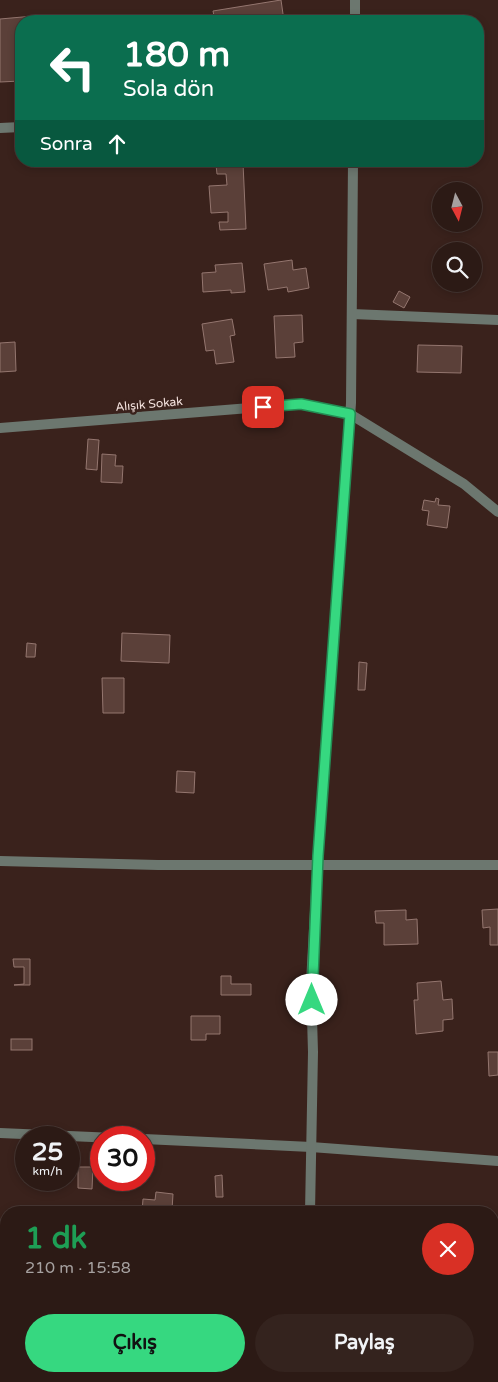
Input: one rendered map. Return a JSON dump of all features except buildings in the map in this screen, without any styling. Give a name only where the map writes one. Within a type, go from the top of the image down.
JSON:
[{"type":"street","points":[[355,0],[355,15]]},
{"type":"street","points":[[0,128],[15,127]]},
{"type":"street","points":[[310,1206],[313,1052],[311,983],[350,414],[353,167]]},
{"type":"street","points":[[352,314],[498,320]]},
{"type":"street","name":"Alışık Sokak","points":[[0,428],[301,404],[350,414]]},
{"type":"street","points":[[350,414],[464,484],[498,512]]},
{"type":"street","points":[[0,861],[158,865],[498,865]]},
{"type":"street","points":[[0,1133],[90,1137]]},
{"type":"street","points":[[155,1140],[311,1147],[498,1161]]},
{"type":"route","points":[[263,407],[301,404],[350,414],[318,856],[311,983],[312,1000]]}]
